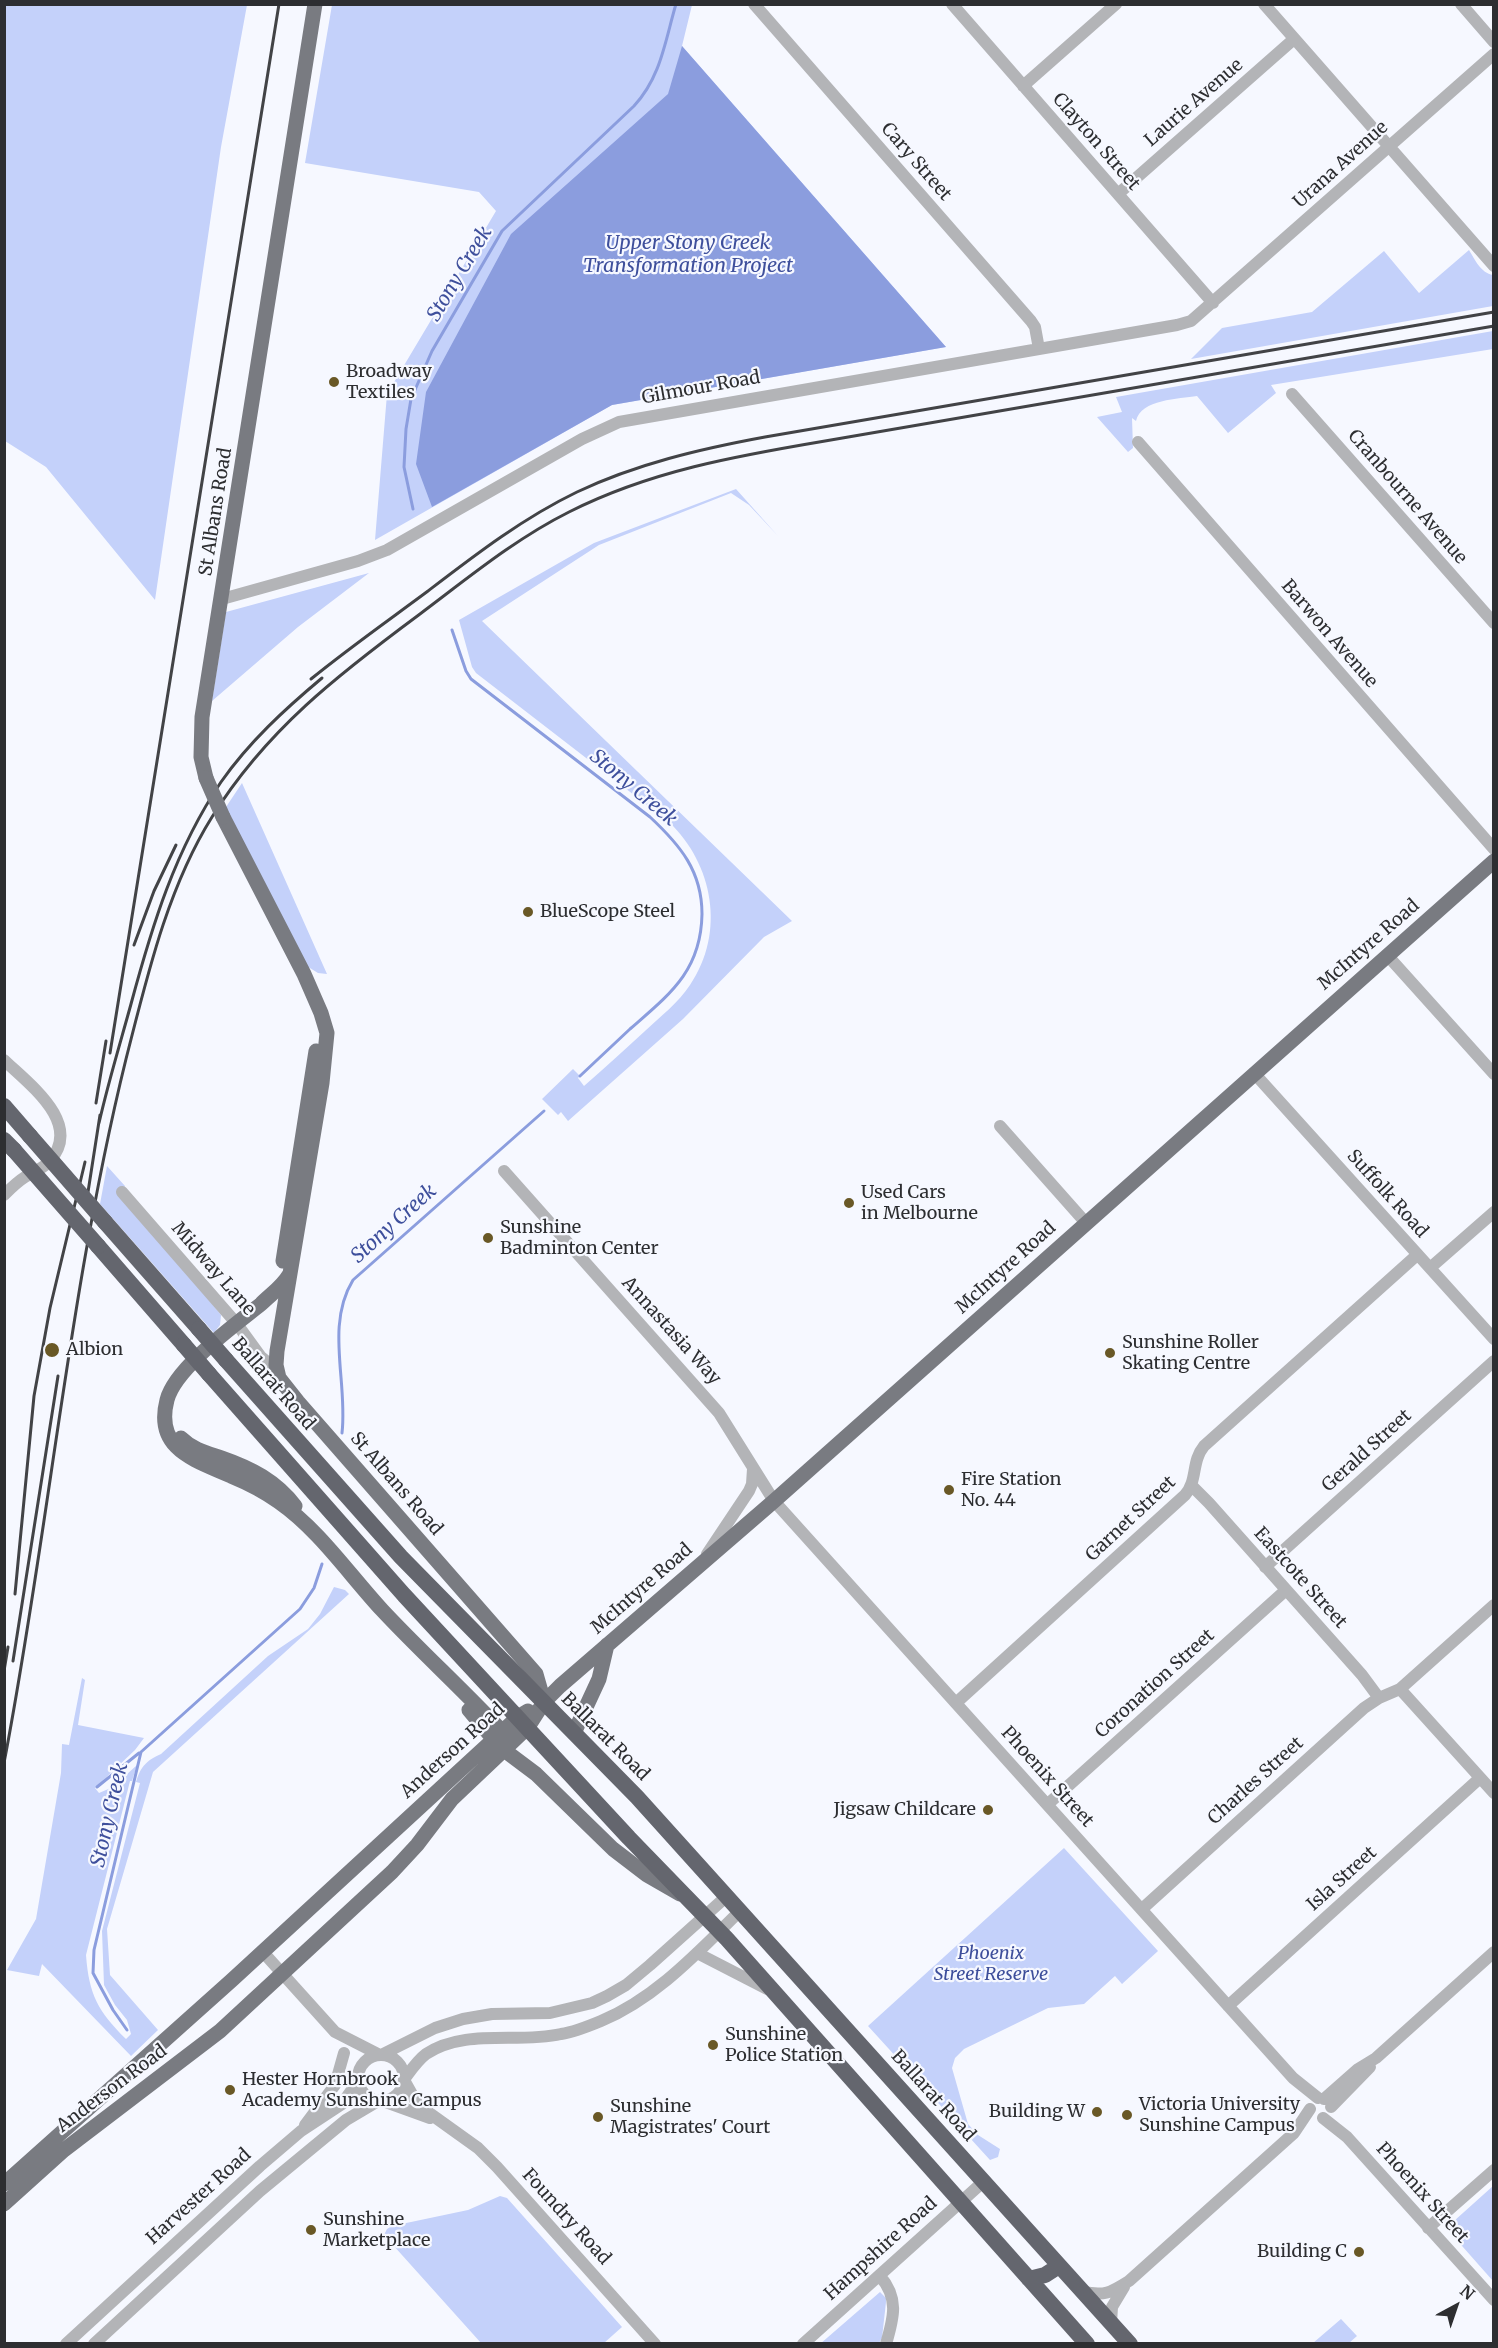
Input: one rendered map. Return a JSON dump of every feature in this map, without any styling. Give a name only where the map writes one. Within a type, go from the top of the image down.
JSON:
[{"type":"highway","name":"Ballarat Road","points":[[4,1106],[372,1526],[637,1797],[1130,2343]]},
{"type":"highway","points":[[9,1145],[435,1628],[629,1838],[705,1915],[1087,2343]]},
{"type":"highway","points":[[1029,2279],[1045,2275],[1059,2265]]},
{"type":"main road","name":"St Albans Road","points":[[315,4],[202,717],[201,757],[206,778],[223,817],[317,1003],[327,1033],[320,1062],[299,1193],[290,1272],[277,1351],[277,1370],[285,1387],[536,1674],[544,1702]]},
{"type":"main road","name":"McIntyre Road","points":[[544,1702],[774,1501],[1494,861]]},
{"type":"main road","name":"St Albans Road","points":[[263,1301],[280,1274],[299,1193]]},
{"type":"main road","name":"St Albans Road","points":[[290,1272],[278,1289],[177,1379],[167,1400],[164,1416],[170,1438],[189,1457],[266,1489],[304,1521],[503,1741],[622,1857],[647,1875],[692,1901]]},
{"type":"main road","points":[[416,1644],[435,1628]]},
{"type":"main road","points":[[574,1733],[599,1679],[608,1645]]},
{"type":"main road","name":"Anderson Road","points":[[4,2184],[262,1951],[503,1741],[544,1702]]},
{"type":"main road","name":"Anderson Road","points":[[4,2204],[64,2150],[220,2031],[283,1974],[392,1872],[503,1741]]},
{"type":"street","name":"Cary Street","points":[[754,4],[1031,321],[1035,327],[1039,349]]},
{"type":"street","name":"Clayton Street","points":[[952,4],[1213,303]]},
{"type":"street","points":[[1023,86],[1116,4]]},
{"type":"street","points":[[1264,4],[1494,266]]},
{"type":"street","points":[[1461,4],[1494,42]]},
{"type":"street","name":"Laurie Avenue","points":[[1118,194],[1294,39]]},
{"type":"street","name":"Urana Avenue","points":[[1213,303],[1494,54]]},
{"type":"street","name":"Gilmour Road","points":[[222,599],[381,553],[582,440],[619,422],[1187,323],[1213,303]]},
{"type":"street","name":"Cranbourne Avenue","points":[[1292,394],[1494,623]]},
{"type":"street","name":"Barwon Avenue","points":[[1138,442],[1494,849]]},
{"type":"street","points":[[1387,955],[1494,1074]]},
{"type":"street","points":[[4,1060],[53,1110],[61,1128],[57,1149],[48,1163],[6,1186]]},
{"type":"street","name":"Suffolk Road","points":[[1254,1073],[1494,1339]]},
{"type":"street","points":[[1000,1126],[1086,1223]]},
{"type":"street","name":"Annastasia Way","points":[[504,1171],[719,1413],[732,1430],[774,1501]]},
{"type":"street","name":"Midway Lane","points":[[122,1192],[237,1324],[261,1356],[277,1370]]},
{"type":"street","points":[[1430,1268],[1494,1212]]},
{"type":"street","name":"Garnet Street","points":[[957,1702],[1176,1504],[1192,1486],[1195,1462],[1204,1446],[1417,1254]]},
{"type":"street","name":"Gerald Street","points":[[1265,1567],[1494,1361]]},
{"type":"street","points":[[699,1567],[749,1491],[753,1469]]},
{"type":"street","name":"Eastcote Street","points":[[1192,1486],[1362,1675],[1379,1698]]},
{"type":"street","name":"Phoenix Street","points":[[774,1501],[1494,2300]]},
{"type":"street","name":"Coronation Street","points":[[1048,1804],[1286,1590]]},
{"type":"street","name":"Charles Street","points":[[1142,1909],[1364,1708],[1379,1698],[1400,1689],[1494,1605]]},
{"type":"street","points":[[1400,1689],[1494,1793]]},
{"type":"street","name":"Isla Street","points":[[1228,2006],[1480,1779]]},
{"type":"street","points":[[358,2080],[364,2063],[435,2028],[463,2019],[492,2014],[550,2013],[592,2003],[626,1985],[727,1896]]},
{"type":"street","points":[[262,1951],[335,2032],[363,2093],[370,2099],[381,2101],[398,2095],[405,2079],[424,2056],[449,2045],[481,2038],[561,2034],[601,2021],[627,2008],[654,1990],[697,1953],[740,1911]]},
{"type":"street","points":[[1111,2323],[1112,2307],[1129,2282],[1321,2108],[1358,2069],[1376,2058],[1494,1952]]},
{"type":"street","points":[[697,1953],[776,1993]]},
{"type":"street","points":[[335,2032],[380,2055],[393,2058],[399,2063],[405,2079]]},
{"type":"street","points":[[301,2132],[335,2085],[344,2053]]},
{"type":"street","name":"Foundry Road","points":[[405,2079],[416,2102],[478,2148],[497,2167],[654,2343]]},
{"type":"street","name":"Harvester Road","points":[[66,2343],[260,2166],[301,2132],[342,2104],[358,2080]]},
{"type":"street","name":"Foundry Road","points":[[381,2101],[442,2123]]},
{"type":"street","name":"Harvester Road","points":[[94,2343],[260,2191],[339,2125],[381,2101]]},
{"type":"street","points":[[1428,2228],[1494,2170]]},
{"type":"street","name":"Hampshire Road","points":[[803,2343],[983,2182]]},
{"type":"street","points":[[880,2276],[890,2287],[893,2300],[886,2343]]},
{"type":"street","points":[[1083,2292],[1106,2294],[1129,2282]]},
{"type":"green space","points":[[4,5],[247,5],[221,147],[155,600],[46,467],[5,441]]},
{"type":"green space","points":[[332,5],[692,5],[682,46],[946,347],[612,405],[375,540],[387,394],[496,211],[479,192],[305,163]]},
{"type":"green space","points":[[1469,250],[1482,269],[1493,275],[1493,306],[1191,359],[1222,328],[1312,312],[1384,251],[1419,293]]},
{"type":"green space","points":[[1493,331],[1493,349],[1271,385],[1276,393],[1228,433],[1197,396],[1153,404],[1139,414],[1136,421],[1132,418],[1133,448],[1128,452],[1097,417],[1122,412],[1116,397]]},
{"type":"green space","points":[[736,489],[778,536],[749,505],[731,493],[599,545],[482,621],[792,921],[764,937],[683,1019],[568,1121],[561,1112],[558,1115],[542,1099],[573,1069],[580,1076],[578,1078],[584,1086],[680,998],[701,965],[708,943],[711,921],[710,899],[696,858],[684,839],[669,822],[476,673],[472,667],[459,620],[594,543]]},
{"type":"green space","points":[[369,573],[298,627],[212,701],[226,612]]},
{"type":"green space","points":[[242,783],[327,974],[318,973],[305,965],[226,807]]},
{"type":"green space","points":[[107,1166],[125,1186],[122,1190],[221,1315],[220,1325],[214,1333],[100,1204]]},
{"type":"green space","points":[[334,1587],[345,1590],[349,1594],[153,1772],[107,1929],[110,1975],[158,2030],[131,2056],[42,1964],[39,1976],[7,1970],[36,1919],[61,1773],[62,1744],[69,1745],[82,1678],[85,1680],[78,1725],[144,1738],[135,1750],[95,1788],[99,1793],[113,1787],[137,1765],[132,1781],[130,1781],[86,1955],[87,1969],[97,2002],[108,2020],[126,2039],[131,2034],[127,2020],[104,1985],[102,1931],[140,1783],[136,1782],[140,1772],[148,1762],[161,1754],[268,1656],[308,1629],[320,1614]]},
{"type":"green space","name":"Phoenix Street Reserve","points":[[1064,1848],[1158,1951],[1122,1984],[1115,1976],[1084,2004],[1048,2008],[964,2049],[955,2058],[952,2068],[968,2124],[978,2135],[1000,2149],[998,2157],[990,2160],[868,2026]]},
{"type":"green space","points":[[1493,2186],[1493,2281],[1455,2238],[1454,2221]]},
{"type":"green space","points":[[500,2196],[507,2198],[622,2327],[604,2343],[481,2343],[384,2235],[392,2226],[468,2210]]},
{"type":"green space","points":[[880,2292],[886,2298],[886,2302],[882,2338],[879,2343],[820,2344]]},
{"type":"green space","points":[[1341,2319],[1357,2336],[1349,2343],[1313,2343]]},
{"type":"water","name":"Upper Stony Creek Transformation Project","points":[[682,46],[946,347],[612,405],[432,507],[416,464],[426,392],[511,234],[668,94]]},
{"type":"waterway","name":"Stony Creek","points":[[413,509],[404,467],[406,429],[411,399],[432,351],[502,231],[643,95],[661,58],[676,4]]},
{"type":"waterway","name":"Stony Creek","points":[[452,630],[471,679],[650,817],[680,849],[698,885],[702,914],[700,934],[696,951],[681,980],[580,1076]]},
{"type":"waterway","name":"Stony Creek","points":[[342,1433],[340,1316],[353,1280],[544,1111]]},
{"type":"waterway","name":"Stony Creek","points":[[127,2030],[93,1973],[94,1950],[141,1752],[300,1609],[314,1588],[322,1564]]},
{"type":"waterway","points":[[97,1787],[139,1753]]},
{"type":"railway","points":[[110,1053],[279,4]]},
{"type":"railway","points":[[311,679],[519,525],[577,492],[645,465],[765,437],[1494,312]]},
{"type":"railway","points":[[4,1763],[20,1675],[89,1234],[126,1059],[151,965],[171,904],[196,845],[233,786],[280,730],[306,705],[390,636],[530,534],[600,498],[662,475],[726,459],[792,447],[1494,326]]},
{"type":"railway","points":[[99,1123],[147,946],[190,834],[221,782],[243,753],[281,714],[322,678]]},
{"type":"railway","points":[[134,945],[154,891],[176,845]]},
{"type":"railway","points":[[96,1103],[106,1041]]},
{"type":"railway","points":[[88,1192],[100,1115]]},
{"type":"railway","points":[[15,1594],[34,1396],[50,1308],[85,1162]]},
{"type":"railway","points":[[13,1661],[58,1376]]},
{"type":"railway","points":[[4,1671],[8,1647]]},
{"type":"place","name":"Broadway Textiles","points":[[334,382]]},
{"type":"place","name":"BlueScope Steel","points":[[528,912]]},
{"type":"place","name":"Used Cars in Melbourne","points":[[849,1203]]},
{"type":"place","name":"Sunshine Badminton Center","points":[[488,1238]]},
{"type":"place","name":"Albion","points":[[52,1350]]},
{"type":"place","name":"Sunshine Roller Skating Centre","points":[[1110,1353]]},
{"type":"place","name":"Fire Station No. 44","points":[[949,1490]]},
{"type":"place","name":"Jigsaw Childcare","points":[[988,1810]]},
{"type":"place","name":"Sunshine Police Station","points":[[713,2045]]},
{"type":"place","name":"Hester Hornbrook Academy Sunshine Campus","points":[[230,2090]]},
{"type":"place","name":"Building W","points":[[1097,2112]]},
{"type":"place","name":"Victoria University Sunshine Campus","points":[[1127,2115]]},
{"type":"place","name":"Sunshine Magistrates' Court","points":[[598,2117]]},
{"type":"place","name":"Sunshine Marketplace","points":[[311,2230]]},
{"type":"place","name":"Building C","points":[[1359,2252]]}]
